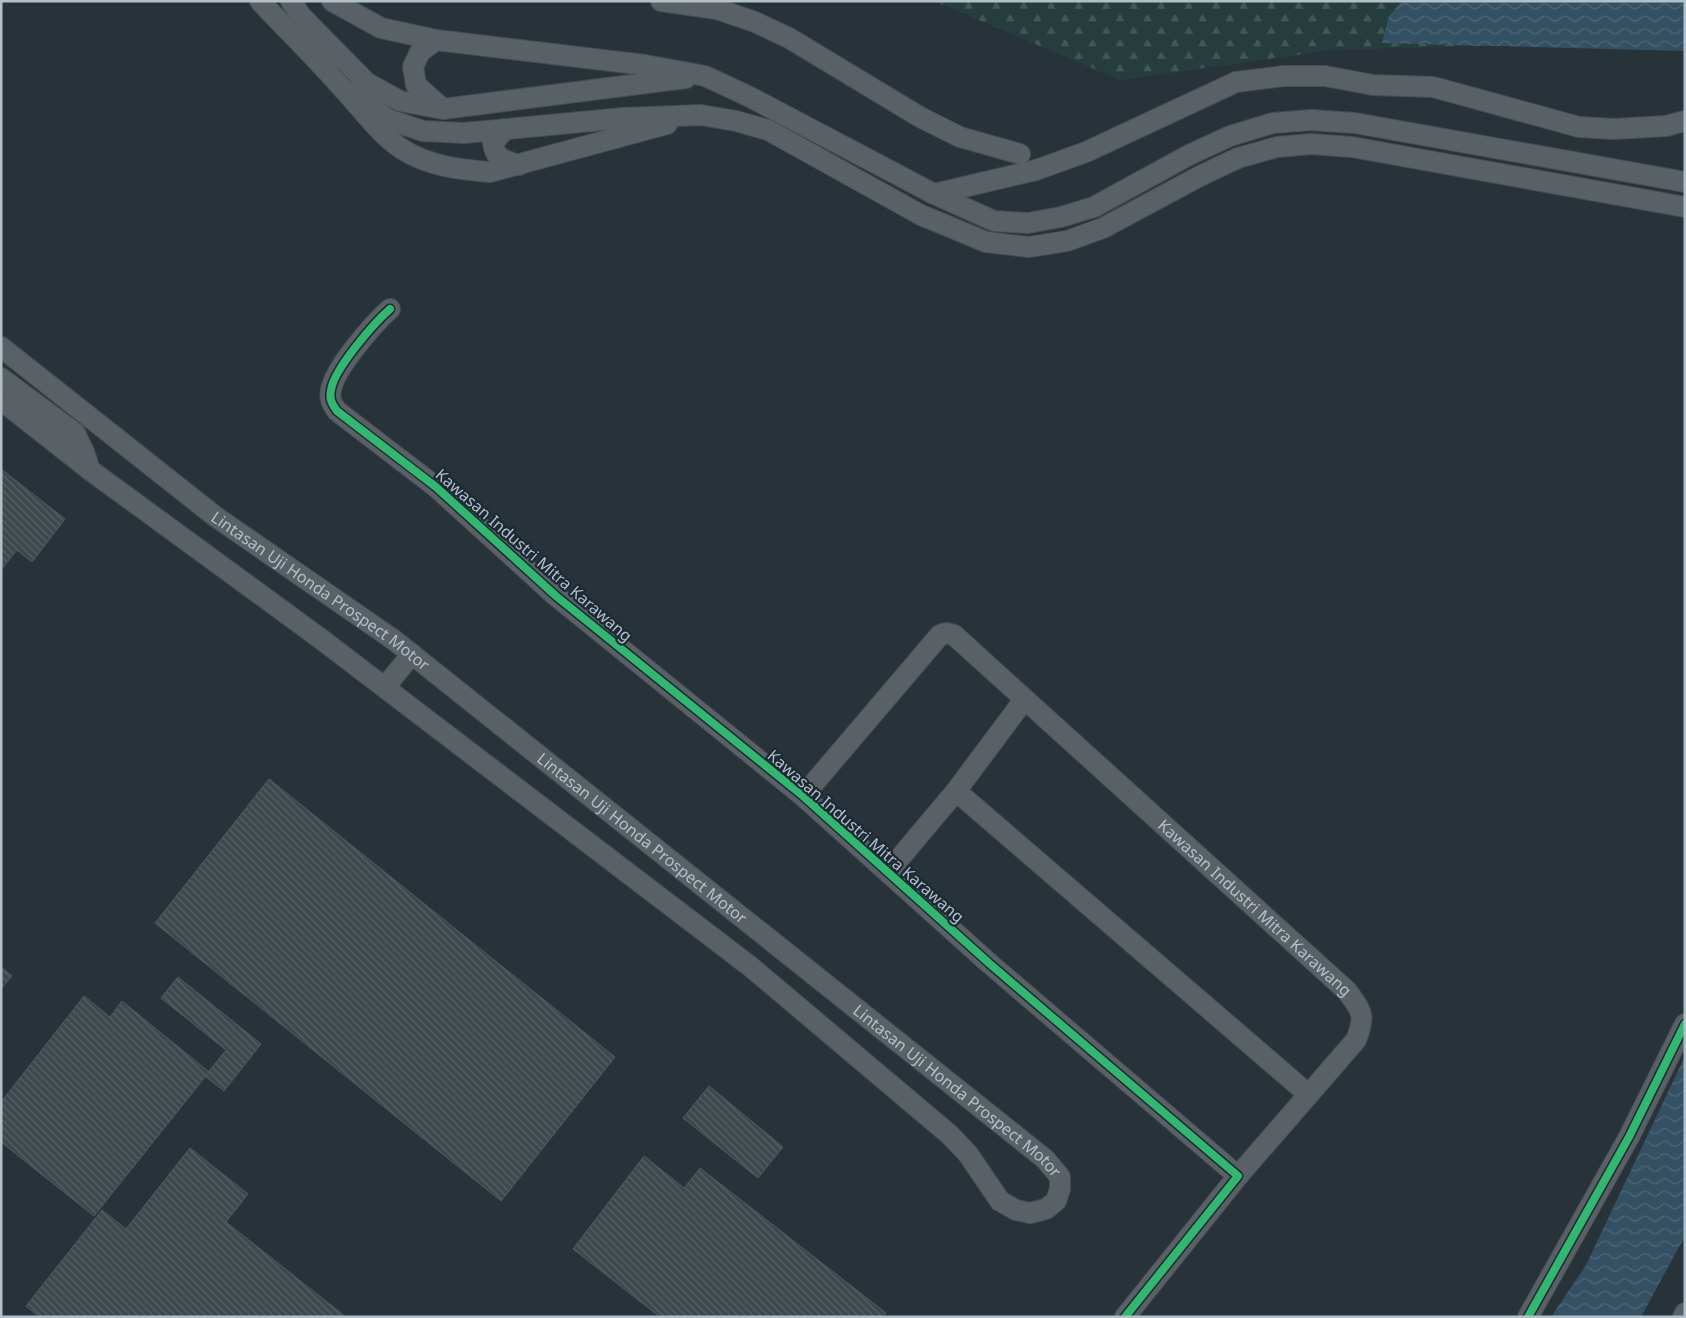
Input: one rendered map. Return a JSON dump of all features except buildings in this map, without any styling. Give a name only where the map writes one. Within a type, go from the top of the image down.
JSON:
[{"type":"street","points":[[260,1],[344,89],[382,134],[404,150],[433,163],[461,170],[490,172],[701,115]]},
{"type":"street","points":[[291,1],[301,16],[368,83],[400,101],[443,109],[705,76]]},
{"type":"street","points":[[332,1],[381,28],[436,40],[645,65],[705,76],[748,96],[934,194],[994,221],[1028,223],[1061,217],[1094,207],[1189,155],[1230,136],[1273,123],[1311,120],[1355,123],[1685,182]]},
{"type":"street","points":[[661,1],[717,9],[755,22],[789,38],[920,117],[960,137],[1020,154]]},
{"type":"street","points":[[436,40],[420,52],[412,67],[416,85],[443,109]]},
{"type":"street","points":[[934,194],[1036,170],[1086,152],[1236,82],[1284,76],[1325,76],[1373,85],[1433,87],[1579,127],[1631,128],[1666,126],[1685,122]]},
{"type":"street","points":[[344,89],[390,120],[423,131],[464,133],[624,118],[701,115],[736,121],[768,130],[921,215],[986,242],[1029,247],[1067,240],[1103,228],[1200,176],[1238,158],[1277,147],[1311,144],[1352,147],[1685,207]]},
{"type":"street","points":[[505,129],[493,143],[494,152],[502,159],[519,165]]},
{"type":"street","name":"Kawasan Industri Mitra Karawang","points":[[390,309],[362,338],[336,376],[331,389],[331,402],[337,411],[436,487],[556,596],[803,796],[990,964],[1238,1176]]},
{"type":"street","name":"Lintasan Uji Honda Prospect Motor","points":[[1,347],[216,517],[394,640],[1045,1159],[1060,1178],[1060,1189],[1056,1201],[1046,1209],[1030,1213],[1016,1210],[1000,1201],[968,1154],[950,1135],[751,967],[385,687],[90,470],[1,400]]},
{"type":"street","points":[[1,378],[75,433],[90,470]]},
{"type":"street","name":"Kawasan Industri Mitra Karawang","points":[[803,796],[940,635],[946,633],[954,635],[1347,991],[1359,1008],[1363,1023],[1356,1040],[1238,1176],[1125,1317]]},
{"type":"street","points":[[385,687],[412,654]]},
{"type":"street","points":[[888,872],[956,791],[1024,700]]},
{"type":"street","points":[[956,791],[1308,1094]]},
{"type":"street","points":[[1528,1317],[1629,1137],[1685,1024]]},
{"type":"green space","points":[[934,1],[1685,1],[1685,40],[1332,50],[1120,80]]},
{"type":"water","points":[[1402,1],[1685,1],[1685,51],[1382,43],[1389,16]]},
{"type":"water","points":[[1685,1056],[1685,1236],[1641,1317],[1551,1317],[1586,1265]]},
{"type":"cycle path","points":[[390,309],[365,335],[339,370],[330,393],[331,401],[337,411],[436,487],[556,596],[803,796],[990,964],[1238,1176],[1125,1317]]},
{"type":"cycle path","points":[[1528,1317],[1629,1137],[1685,1024]]}]
